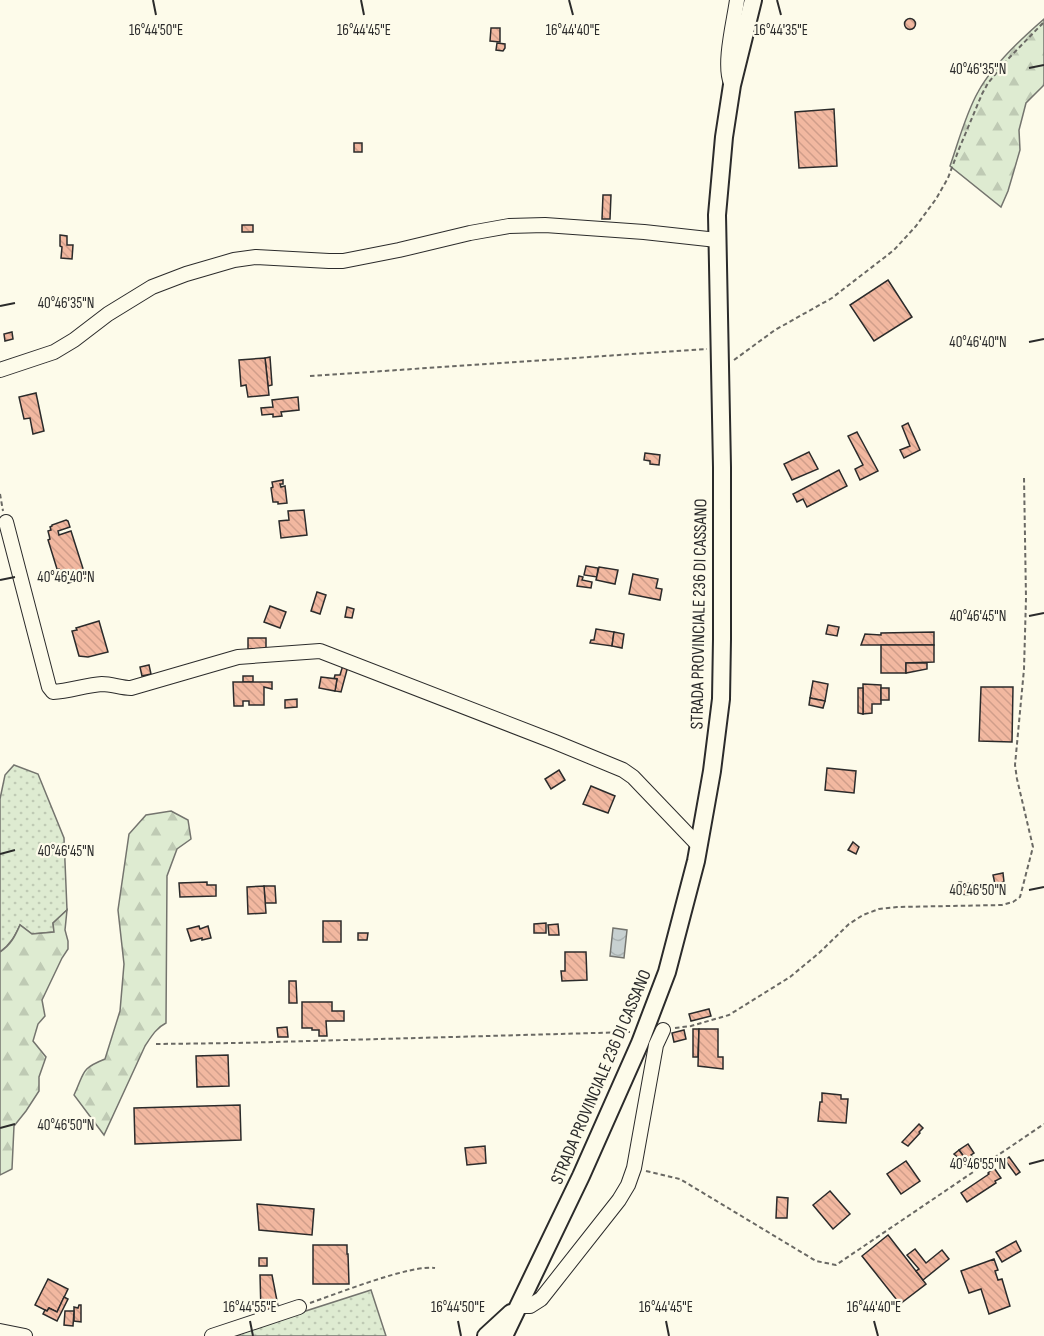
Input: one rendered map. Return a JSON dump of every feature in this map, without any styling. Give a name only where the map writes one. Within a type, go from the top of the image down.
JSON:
[{"type":"main road","name":"STRADA PROVINCIALE 236 DI CASSANO","points":[[504,1336],[581,1176],[643,1036],[667,972],[699,846],[721,699],[722,467],[717,215],[732,85],[753,0]]},
{"type":"main road","points":[[486,1336],[518,1306]]},
{"type":"street","points":[[732,85],[728,76],[729,54],[737,0]]},
{"type":"street","points":[[0,370],[54,352],[75,340],[108,314],[152,287],[234,260],[256,257],[343,261],[509,226],[545,225],[717,240]]},
{"type":"street","points":[[6,522],[49,687],[54,692],[105,684],[132,688],[238,657],[320,651],[623,770],[633,777],[699,846]]},
{"type":"street","points":[[518,1306],[530,1306],[541,1299],[619,1200],[628,1185],[634,1168],[656,1045],[663,1030]]},
{"type":"street","points":[[212,1336],[299,1307]]},
{"type":"street","points":[[0,1331],[25,1336]]},
{"type":"path","points":[[719,370],[775,330],[832,298],[894,250],[916,226],[948,178],[988,83],[1008,58],[1044,22]]},
{"type":"path","points":[[310,376],[719,348]]},
{"type":"path","points":[[663,1030],[691,1026],[729,1015],[790,976],[819,953],[849,924],[879,909],[1002,905],[1020,897],[1033,847],[1015,765],[1024,669],[1026,598],[1024,477]]},
{"type":"path","points":[[0,494],[6,522]]},
{"type":"path","points":[[156,1044],[630,1032],[643,1036]]},
{"type":"path","points":[[634,1168],[680,1179],[816,1262],[836,1265],[1044,1124]]},
{"type":"path","points":[[299,1307],[400,1273],[429,1267],[435,1268]]},
{"type":"green space","points":[[1044,19],[1044,85],[1026,103],[1019,130],[1020,150],[1001,207],[950,166],[970,109],[984,82],[1008,53]]},
{"type":"green space","points":[[14,765],[38,774],[64,838],[67,910],[53,923],[54,932],[32,934],[20,925],[12,940],[0,952],[0,799],[5,775]]},
{"type":"green space","points":[[171,811],[188,820],[191,839],[177,849],[167,876],[166,1023],[157,1030],[145,1046],[104,1135],[74,1095],[87,1069],[105,1059],[120,1011],[124,964],[118,910],[129,834],[146,815]]},
{"type":"green space","points":[[67,910],[65,930],[68,949],[42,1000],[45,1016],[38,1024],[33,1041],[46,1057],[39,1077],[39,1091],[14,1126],[12,1169],[0,1175],[0,952],[10,943],[20,925],[32,934],[54,932],[53,923]]},
{"type":"green space","points":[[371,1290],[386,1336],[228,1336]]},
{"type":"water","points":[[613,928],[627,930],[624,958],[610,956]]},
{"type":"building","points":[[910,19],[914,20],[914,28],[910,29],[906,28],[905,24],[906,20]]},
{"type":"building","points":[[491,28],[500,28],[500,42],[490,41]]},
{"type":"building","points":[[497,43],[505,44],[503,51],[496,50]]},
{"type":"building","points":[[834,109],[837,166],[799,168],[795,112]]},
{"type":"building","points":[[354,143],[362,143],[362,152],[354,152]]},
{"type":"building","points":[[603,195],[611,195],[610,219],[602,219]]},
{"type":"building","points":[[242,225],[253,225],[253,232],[242,232]]},
{"type":"building","points":[[60,235],[67,236],[67,245],[73,245],[72,259],[61,258]]},
{"type":"building","points":[[888,280],[912,317],[874,341],[850,305]]},
{"type":"building","points":[[12,332],[13,339],[5,341],[4,334]]},
{"type":"building","points":[[270,357],[272,385],[268,386],[265,358]]},
{"type":"building","points":[[265,358],[269,395],[248,397],[246,385],[241,386],[239,360]]},
{"type":"building","points":[[36,393],[44,431],[33,434],[30,418],[24,419],[19,397]]},
{"type":"building","points":[[298,397],[299,410],[281,412],[282,416],[262,415],[261,408],[273,407],[272,400]]},
{"type":"building","points":[[908,423],[920,450],[904,458],[900,450],[910,446],[902,426]]},
{"type":"building","points":[[857,432],[878,471],[860,480],[855,469],[863,465],[848,436]]},
{"type":"building","points":[[809,452],[818,469],[792,480],[784,464]]},
{"type":"building","points":[[645,453],[660,455],[659,465],[650,464],[650,461],[644,460]]},
{"type":"building","points":[[839,470],[847,486],[807,507],[803,499],[797,502],[793,494]]},
{"type":"building","points":[[283,480],[283,484],[280,484],[281,487],[285,486],[287,503],[278,504],[278,502],[273,502],[272,482]]},
{"type":"building","points":[[304,510],[307,535],[281,538],[279,521],[289,520],[288,511]]},
{"type":"building","points":[[66,520],[70,527],[58,531],[59,535],[71,531],[86,578],[68,583],[64,570],[57,569],[48,540],[50,539],[48,531],[51,530],[50,527]]},
{"type":"building","points":[[586,566],[598,568],[597,577],[584,575]]},
{"type":"building","points":[[599,567],[618,570],[615,584],[596,580]]},
{"type":"building","points":[[633,574],[658,579],[656,588],[662,589],[660,600],[629,594]]},
{"type":"building","points":[[579,576],[583,577],[582,580],[592,582],[591,588],[577,586]]},
{"type":"building","points":[[317,592],[326,595],[320,614],[311,611]]},
{"type":"building","points":[[270,606],[286,612],[280,628],[264,622]]},
{"type":"building","points":[[347,607],[354,609],[352,618],[345,617]]},
{"type":"building","points":[[99,621],[108,652],[88,657],[79,656],[72,631]]},
{"type":"building","points":[[828,625],[839,627],[837,636],[826,634]]},
{"type":"building","points":[[596,629],[614,632],[612,646],[590,643],[594,640]]},
{"type":"building","points":[[614,632],[624,634],[622,648],[612,646]]},
{"type":"building","points":[[934,632],[934,645],[861,645],[865,634]]},
{"type":"building","points":[[248,638],[266,638],[266,649],[248,649]]},
{"type":"building","points":[[881,645],[934,645],[934,662],[906,663],[906,673],[881,673]]},
{"type":"building","points":[[906,663],[927,663],[927,669],[906,673]]},
{"type":"building","points":[[149,665],[151,674],[142,676],[140,667]]},
{"type":"building","points":[[343,665],[348,666],[341,692],[335,691],[337,679],[334,679],[335,675],[340,675]]},
{"type":"building","points":[[243,676],[253,676],[253,682],[243,682]]},
{"type":"building","points":[[321,677],[337,679],[335,691],[319,688]]},
{"type":"building","points":[[813,681],[828,684],[825,701],[810,698]]},
{"type":"building","points":[[233,682],[272,682],[272,689],[264,687],[264,705],[249,705],[249,701],[243,701],[243,706],[234,706]]},
{"type":"building","points":[[863,684],[881,685],[881,704],[872,704],[872,713],[863,714]]},
{"type":"building","points":[[981,687],[1013,687],[1012,742],[979,741]]},
{"type":"building","points":[[858,688],[863,688],[863,714],[858,713]]},
{"type":"building","points":[[881,688],[889,688],[889,700],[881,700]]},
{"type":"building","points":[[810,698],[825,701],[823,708],[809,705]]},
{"type":"building","points":[[297,699],[297,707],[285,708],[285,700]]},
{"type":"building","points":[[827,768],[856,771],[854,793],[825,790]]},
{"type":"building","points":[[559,770],[565,780],[551,789],[545,779]]},
{"type":"building","points":[[591,786],[615,796],[608,813],[583,804]]},
{"type":"building","points":[[853,842],[859,847],[856,854],[848,850]]},
{"type":"building","points":[[1003,873],[1004,882],[995,884],[993,875]]},
{"type":"building","points":[[207,882],[207,885],[216,885],[216,896],[180,897],[179,883]]},
{"type":"building","points":[[959,882],[975,884],[974,895],[958,894]]},
{"type":"building","points":[[264,886],[275,886],[276,903],[265,903]]},
{"type":"building","points":[[264,886],[266,913],[248,914],[247,887]]},
{"type":"building","points":[[323,921],[341,921],[341,942],[323,942]]},
{"type":"building","points":[[546,923],[546,933],[534,933],[534,924]]},
{"type":"building","points":[[558,924],[559,935],[549,935],[548,925]]},
{"type":"building","points":[[199,926],[200,929],[208,926],[211,938],[191,941],[187,929]]},
{"type":"building","points":[[358,933],[368,933],[367,940],[358,940]]},
{"type":"building","points":[[565,952],[586,952],[587,980],[562,981],[561,971],[565,971]]},
{"type":"building","points":[[289,981],[296,981],[297,1003],[289,1003]]},
{"type":"building","points":[[302,1002],[332,1002],[332,1011],[344,1011],[344,1021],[326,1021],[327,1036],[319,1036],[319,1030],[302,1028]]},
{"type":"building","points":[[709,1009],[711,1016],[691,1021],[689,1014]]},
{"type":"building","points":[[287,1027],[288,1037],[278,1037],[277,1028]]},
{"type":"building","points":[[693,1029],[699,1029],[698,1057],[693,1057]]},
{"type":"building","points":[[699,1029],[718,1029],[718,1057],[723,1057],[723,1069],[698,1066]]},
{"type":"building","points":[[684,1030],[686,1039],[674,1042],[672,1033]]},
{"type":"building","points":[[228,1055],[229,1086],[197,1087],[196,1056]]},
{"type":"building","points":[[822,1093],[841,1095],[841,1099],[848,1099],[846,1123],[818,1121]]},
{"type":"building","points":[[240,1105],[241,1140],[135,1144],[134,1108]]},
{"type":"building","points":[[919,1124],[923,1128],[908,1146],[902,1142]]},
{"type":"building","points":[[968,1144],[974,1153],[971,1155],[975,1161],[969,1164],[959,1150]]},
{"type":"building","points":[[485,1146],[486,1163],[467,1165],[465,1148]]},
{"type":"building","points":[[959,1150],[969,1164],[967,1166],[954,1154]]},
{"type":"building","points":[[1009,1157],[1020,1172],[1016,1175],[1005,1160]]},
{"type":"building","points":[[906,1161],[920,1181],[901,1194],[887,1174]]},
{"type":"building","points":[[994,1168],[1001,1178],[967,1202],[961,1193]]},
{"type":"building","points":[[830,1191],[850,1214],[833,1229],[813,1205]]},
{"type":"building","points":[[777,1197],[788,1198],[787,1218],[776,1218]]},
{"type":"building","points":[[257,1204],[314,1209],[312,1235],[259,1230]]},
{"type":"building","points":[[888,1235],[926,1284],[900,1304],[862,1256]]},
{"type":"building","points":[[1016,1241],[1021,1251],[1002,1262],[996,1252]]},
{"type":"building","points":[[313,1245],[347,1245],[349,1284],[313,1284]]},
{"type":"building","points":[[915,1249],[926,1263],[942,1250],[949,1259],[923,1280],[916,1271],[919,1269],[907,1255]]},
{"type":"building","points":[[259,1258],[267,1258],[267,1266],[259,1266]]},
{"type":"building","points":[[994,1259],[998,1270],[995,1271],[998,1280],[1002,1279],[1010,1306],[989,1314],[981,1289],[969,1293],[961,1271]]},
{"type":"building","points":[[260,1275],[272,1275],[278,1306],[261,1312]]},
{"type":"building","points":[[48,1279],[68,1289],[57,1312],[49,1308],[47,1311],[35,1305]]},
{"type":"building","points":[[64,1297],[68,1299],[57,1321],[43,1314],[49,1308],[57,1312]]},
{"type":"building","points":[[81,1305],[81,1322],[74,1321],[74,1307],[78,1308]]},
{"type":"building","points":[[65,1311],[74,1311],[73,1326],[64,1325]]}]
